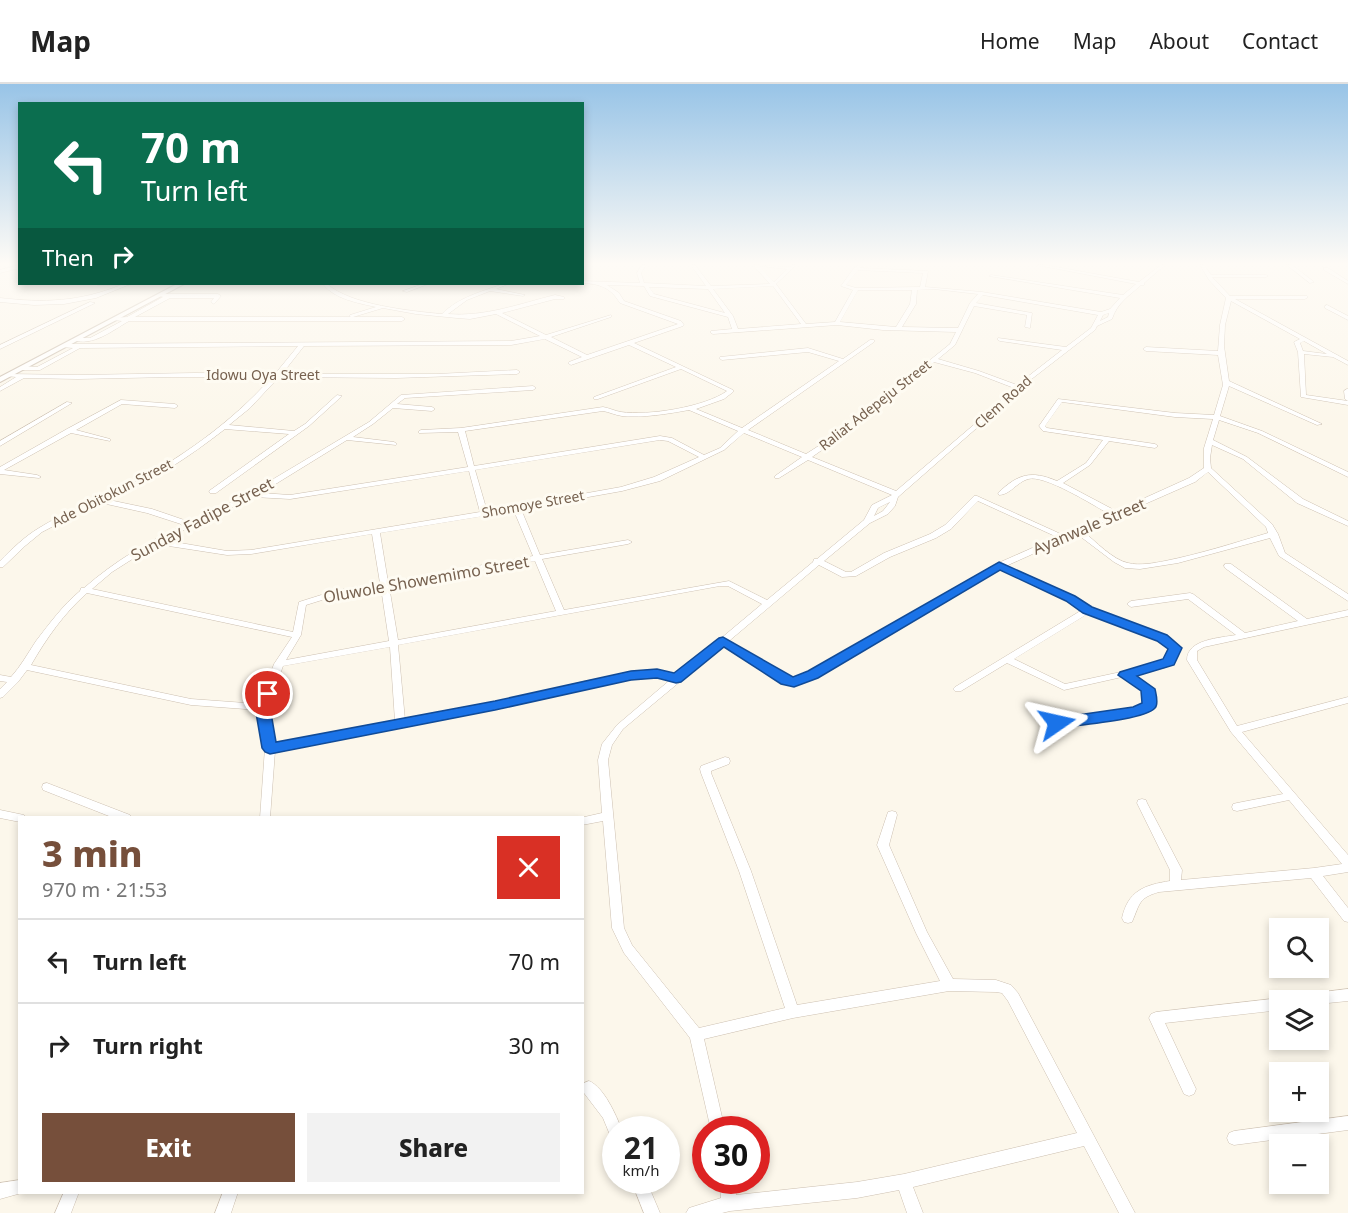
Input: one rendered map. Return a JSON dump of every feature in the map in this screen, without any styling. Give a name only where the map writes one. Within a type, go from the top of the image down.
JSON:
[{"type":"street","points":[[0,347],[60,318]]},
{"type":"street","points":[[0,389],[22,372],[64,346],[91,340],[130,318]]},
{"type":"street","points":[[344,319],[348,318]]},
{"type":"street","points":[[507,318],[588,358]]},
{"type":"street","points":[[77,343],[301,346],[501,343],[546,337],[604,318]]},
{"type":"street","points":[[571,363],[676,328],[681,323],[666,318]]},
{"type":"street","points":[[731,318],[736,331]]},
{"type":"street","points":[[798,318],[804,325]]},
{"type":"street","points":[[837,323],[840,318]]},
{"type":"street","points":[[899,327],[905,318]]},
{"type":"street","name":"Raliat Adepeju Street","points":[[777,477],[844,432],[952,345],[966,318]]},
{"type":"street","points":[[1028,327],[1029,318]]},
{"type":"street","name":"Clem Road","points":[[817,561],[867,521],[889,510],[894,505],[896,495],[986,418],[1017,387],[1093,329],[1099,318]]},
{"type":"street","points":[[1095,325],[1110,318]]},
{"type":"street","points":[[1224,318],[1221,353],[1226,382],[1205,456],[1208,469],[1274,534],[1282,554],[1348,598]]},
{"type":"street","points":[[1265,318],[1348,363]]},
{"type":"street","points":[[0,380],[9,375],[38,369],[114,319],[402,319]]},
{"type":"street","points":[[713,332],[837,323],[883,328],[960,330]]},
{"type":"street","points":[[1000,339],[1066,349]]},
{"type":"street","points":[[1304,339],[1298,342],[1303,396],[1348,401],[1347,391]]},
{"type":"street","name":"Shomoye Street","points":[[155,541],[237,553],[376,532],[637,485],[682,469],[722,449],[742,431],[841,360],[872,341]]},
{"type":"street","points":[[421,432],[461,430],[603,409],[621,414],[691,409],[720,398],[731,391],[631,344]]},
{"type":"street","name":"Ade Obitokun Street","points":[[0,565],[46,526],[136,484],[192,452],[224,427],[280,375],[301,346]]},
{"type":"street","points":[[1146,349],[1221,353]]},
{"type":"street","points":[[722,358],[808,350],[841,360]]},
{"type":"street","points":[[1300,352],[1338,357]]},
{"type":"street","points":[[933,360],[977,372],[1017,387]]},
{"type":"street","points":[[596,398],[682,367]]},
{"type":"street","name":"Idowu Oya Street","points":[[22,372],[74,379],[122,376],[455,376],[517,372]]},
{"type":"street","points":[[1226,382],[1319,424]]},
{"type":"street","name":"Sunday Fadipe Street","points":[[0,695],[15,680],[39,644],[84,590],[110,570],[155,541],[253,495],[345,438],[393,406],[403,396],[532,388]]},
{"type":"street","points":[[213,490],[296,433],[339,396]]},
{"type":"street","points":[[1155,446],[1045,430],[1042,426],[1060,400],[1175,415],[1216,417],[1260,432],[1348,475]]},
{"type":"street","points":[[0,469],[121,402],[175,406]]},
{"type":"street","points":[[0,444],[69,403]]},
{"type":"street","points":[[393,406],[432,409]]},
{"type":"street","points":[[691,409],[896,495]]},
{"type":"street","points":[[224,427],[296,433]]},
{"type":"street","points":[[69,430],[108,440]]},
{"type":"street","points":[[461,430],[484,513]]},
{"type":"street","points":[[345,438],[394,444]]},
{"type":"street","points":[[253,495],[291,497],[666,438],[705,458]]},
{"type":"street","points":[[1057,484],[1088,464],[1107,440]]},
{"type":"street","points":[[1209,441],[1245,458],[1300,501],[1348,524]]},
{"type":"street","points":[[0,469],[37,477]]},
{"type":"street","name":"Ayanwale Street","points":[[723,641],[786,681],[794,682],[813,675],[999,566],[1117,515],[1192,480],[1208,469]]},
{"type":"street","points":[[1002,494],[1023,478],[1031,475],[1057,484],[1117,515]]},
{"type":"street","points":[[715,1116],[696,1035],[621,939],[616,915],[603,760],[607,744],[620,727],[817,561],[845,575],[853,574],[887,555],[933,536],[948,527],[977,498],[1064,538]]},
{"type":"street","points":[[102,501],[149,511],[189,524]]},
{"type":"street","points":[[517,508],[561,614]]},
{"type":"street","points":[[376,532],[394,645],[400,724]]},
{"type":"street","points":[[1079,532],[1123,564],[1132,567],[1167,562],[1274,534]]},
{"type":"street","name":"Oluwole Showemimo Street","points":[[263,707],[279,664],[297,635],[300,608],[306,601],[384,584],[628,542]]},
{"type":"street","points":[[999,566],[1070,598],[1088,610],[1162,638],[1175,648],[1169,662],[1125,675],[1064,687],[1006,659]]},
{"type":"street","points":[[1228,566],[1306,623]]},
{"type":"street","points":[[279,664],[394,645],[725,583],[767,603]]},
{"type":"street","points":[[84,590],[297,635]]},
{"type":"street","points":[[1131,604],[1190,596],[1242,635]]},
{"type":"street","points":[[958,690],[1088,610]]},
{"type":"street","points":[[1128,918],[1133,902],[1142,894],[1177,884],[1314,873],[1348,865],[1235,730],[1192,660],[1191,653],[1194,648],[1201,645],[1348,613]]},
{"type":"street","points":[[25,667],[190,702],[263,707],[270,748],[264,816]]},
{"type":"street","points":[[270,748],[400,724],[631,676],[657,673],[676,679]]},
{"type":"street","points":[[1057,723],[1137,712],[1150,705],[1148,689],[1125,675]]},
{"type":"street","points":[[0,678],[15,680]]},
{"type":"street","points":[[1235,730],[1348,700]]},
{"type":"street","points":[[725,761],[705,769],[706,773],[745,871],[794,1012]]},
{"type":"street","points":[[47,787],[121,816]]},
{"type":"street","points":[[1237,807],[1291,796]]},
{"type":"street","points":[[1142,803],[1176,870],[1174,880],[1177,884]]},
{"type":"street","points":[[0,814],[18,818]]},
{"type":"street","points":[[892,815],[884,845],[922,933],[949,985]]},
{"type":"street","points":[[584,821],[609,816]]},
{"type":"street","points":[[1314,873],[1348,917]]},
{"type":"street","points":[[696,1035],[794,1012],[949,985],[996,986],[1006,989],[1014,997],[1127,1213]]},
{"type":"street","points":[[1329,997],[1348,995]]},
{"type":"street","points":[[1190,1089],[1156,1018],[1269,1005]]},
{"type":"street","points":[[589,1088],[609,1116]]},
{"type":"street","points":[[1234,1138],[1348,1123]]},
{"type":"street","points":[[694,1213],[730,1203],[857,1190],[904,1182],[1087,1138]]},
{"type":"street","points":[[904,1182],[915,1213]]},
{"type":"street","points":[[0,1191],[18,1188]]},
{"type":"street","points":[[63,1213],[71,1194]]},
{"type":"street","points":[[223,1213],[230,1194]]},
{"type":"street","points":[[644,1194],[652,1213]]},
{"type":"street","points":[[728,1194],[730,1203]]},
{"type":"route","points":[[268,694],[263,707],[270,748],[365,731],[631,676],[657,673],[676,679],[723,641],[786,681],[794,682],[813,675],[999,566],[1070,598],[1088,610],[1162,638],[1175,648],[1169,662],[1125,675],[1148,689],[1150,705],[1137,712],[1087,717],[1057,723]]}]
